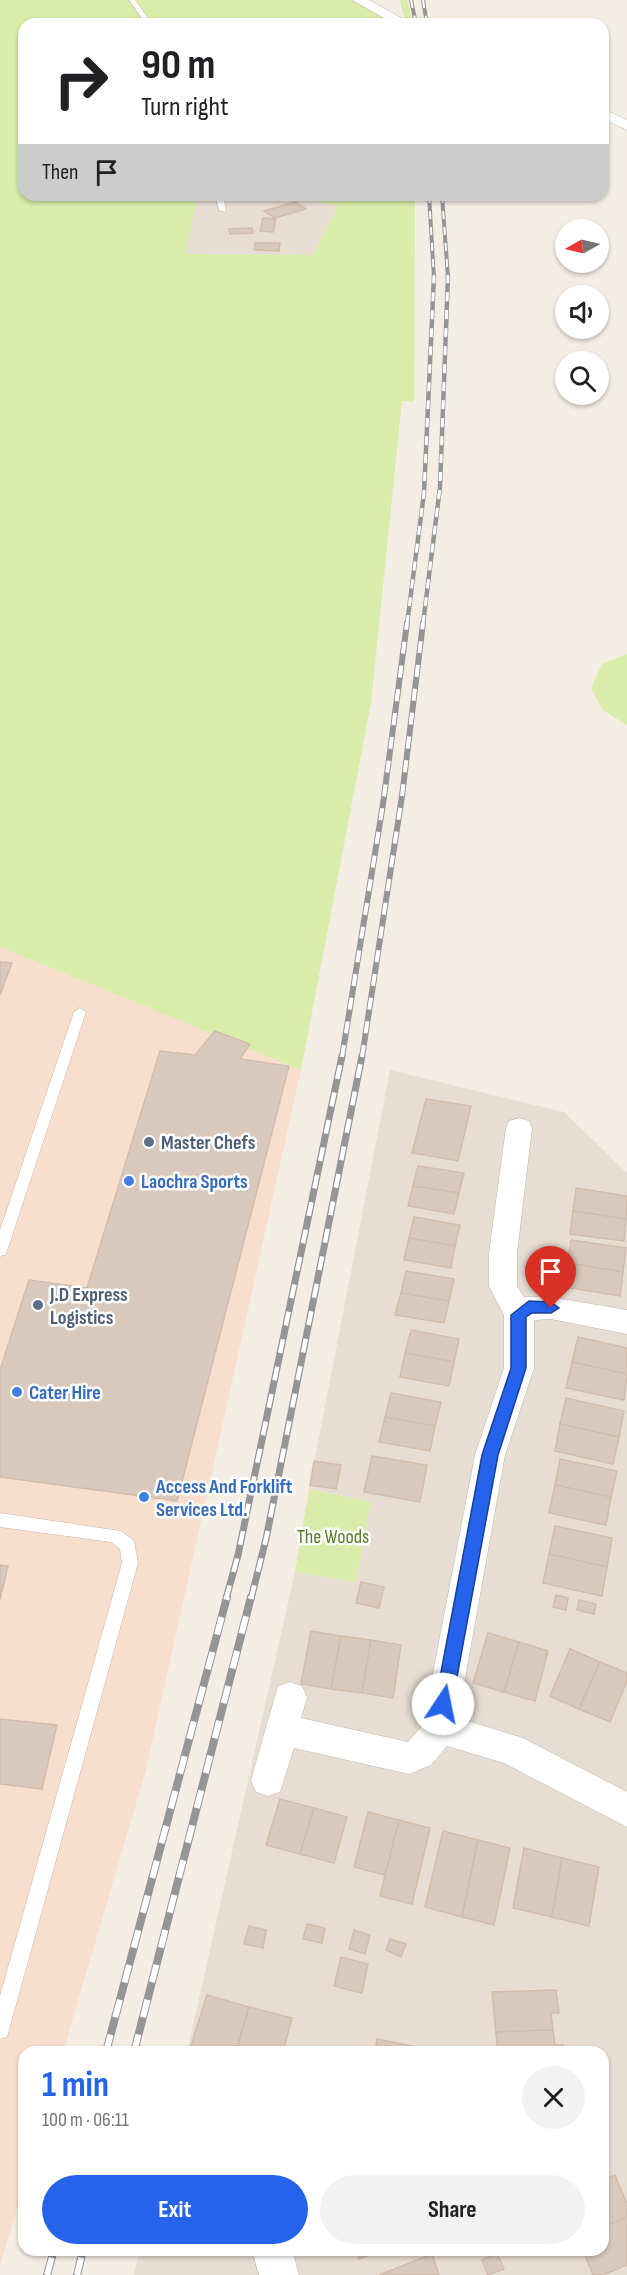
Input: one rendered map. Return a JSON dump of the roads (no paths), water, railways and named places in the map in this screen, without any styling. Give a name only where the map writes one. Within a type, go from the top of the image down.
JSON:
[{"type":"street","points":[[359,0],[394,18]]},
{"type":"street","points":[[609,116],[627,126]]},
{"type":"street","points":[[282,1730],[409,1758],[420,1754],[429,1746],[439,1728],[490,1455],[519,1368],[519,1315],[503,1286],[503,1253],[519,1128]]},
{"type":"street","points":[[519,1315],[529,1307],[551,1308],[627,1322]]},
{"type":"street","points":[[268,1780],[290,1697]]},
{"type":"street","points":[[439,1728],[511,1749],[627,1810]]},
{"type":"street","points":[[274,2256],[279,2275]]},
{"type":"lane","points":[[132,0],[145,18]]},
{"type":"lane","points":[[221,201],[223,210]]},
{"type":"lane","points":[[0,1251],[80,1012]]},
{"type":"lane","points":[[0,1520],[115,1536],[128,1546],[130,1563],[0,2030]]},
{"type":"railway","points":[[411,0],[415,18]]},
{"type":"railway","points":[[423,0],[426,18]]},
{"type":"railway","points":[[429,201],[434,277]]},
{"type":"railway","points":[[442,201],[448,277]]},
{"type":"railway","points":[[407,624],[424,493],[434,277]]},
{"type":"railway","points":[[423,624],[440,487],[448,277]]},
{"type":"railway","points":[[342,1057],[383,804],[407,623]]},
{"type":"railway","points":[[362,1057],[402,796],[423,623]]},
{"type":"railway","points":[[226,1599],[238,1555],[342,1056]]},
{"type":"railway","points":[[251,1599],[266,1539],[362,1056]]},
{"type":"railway","points":[[108,2046],[227,1597]]},
{"type":"railway","points":[[136,2046],[251,1597]]},
{"type":"railway","points":[[47,2275],[52,2256]]},
{"type":"railway","points":[[77,2275],[82,2256]]},
{"type":"place","name":"Master Chefs","points":[[149,1142]]},
{"type":"place","name":"Laochra Sports","points":[[129,1181]]},
{"type":"place","name":"J.D Express Logistics","points":[[38,1305]]},
{"type":"place","name":"Cater Hire","points":[[17,1392]]},
{"type":"place","name":"Access And Forklift Services Ltd.","points":[[144,1497]]},
{"type":"park label","name":"The Woods","points":[[333,1536]]}]
